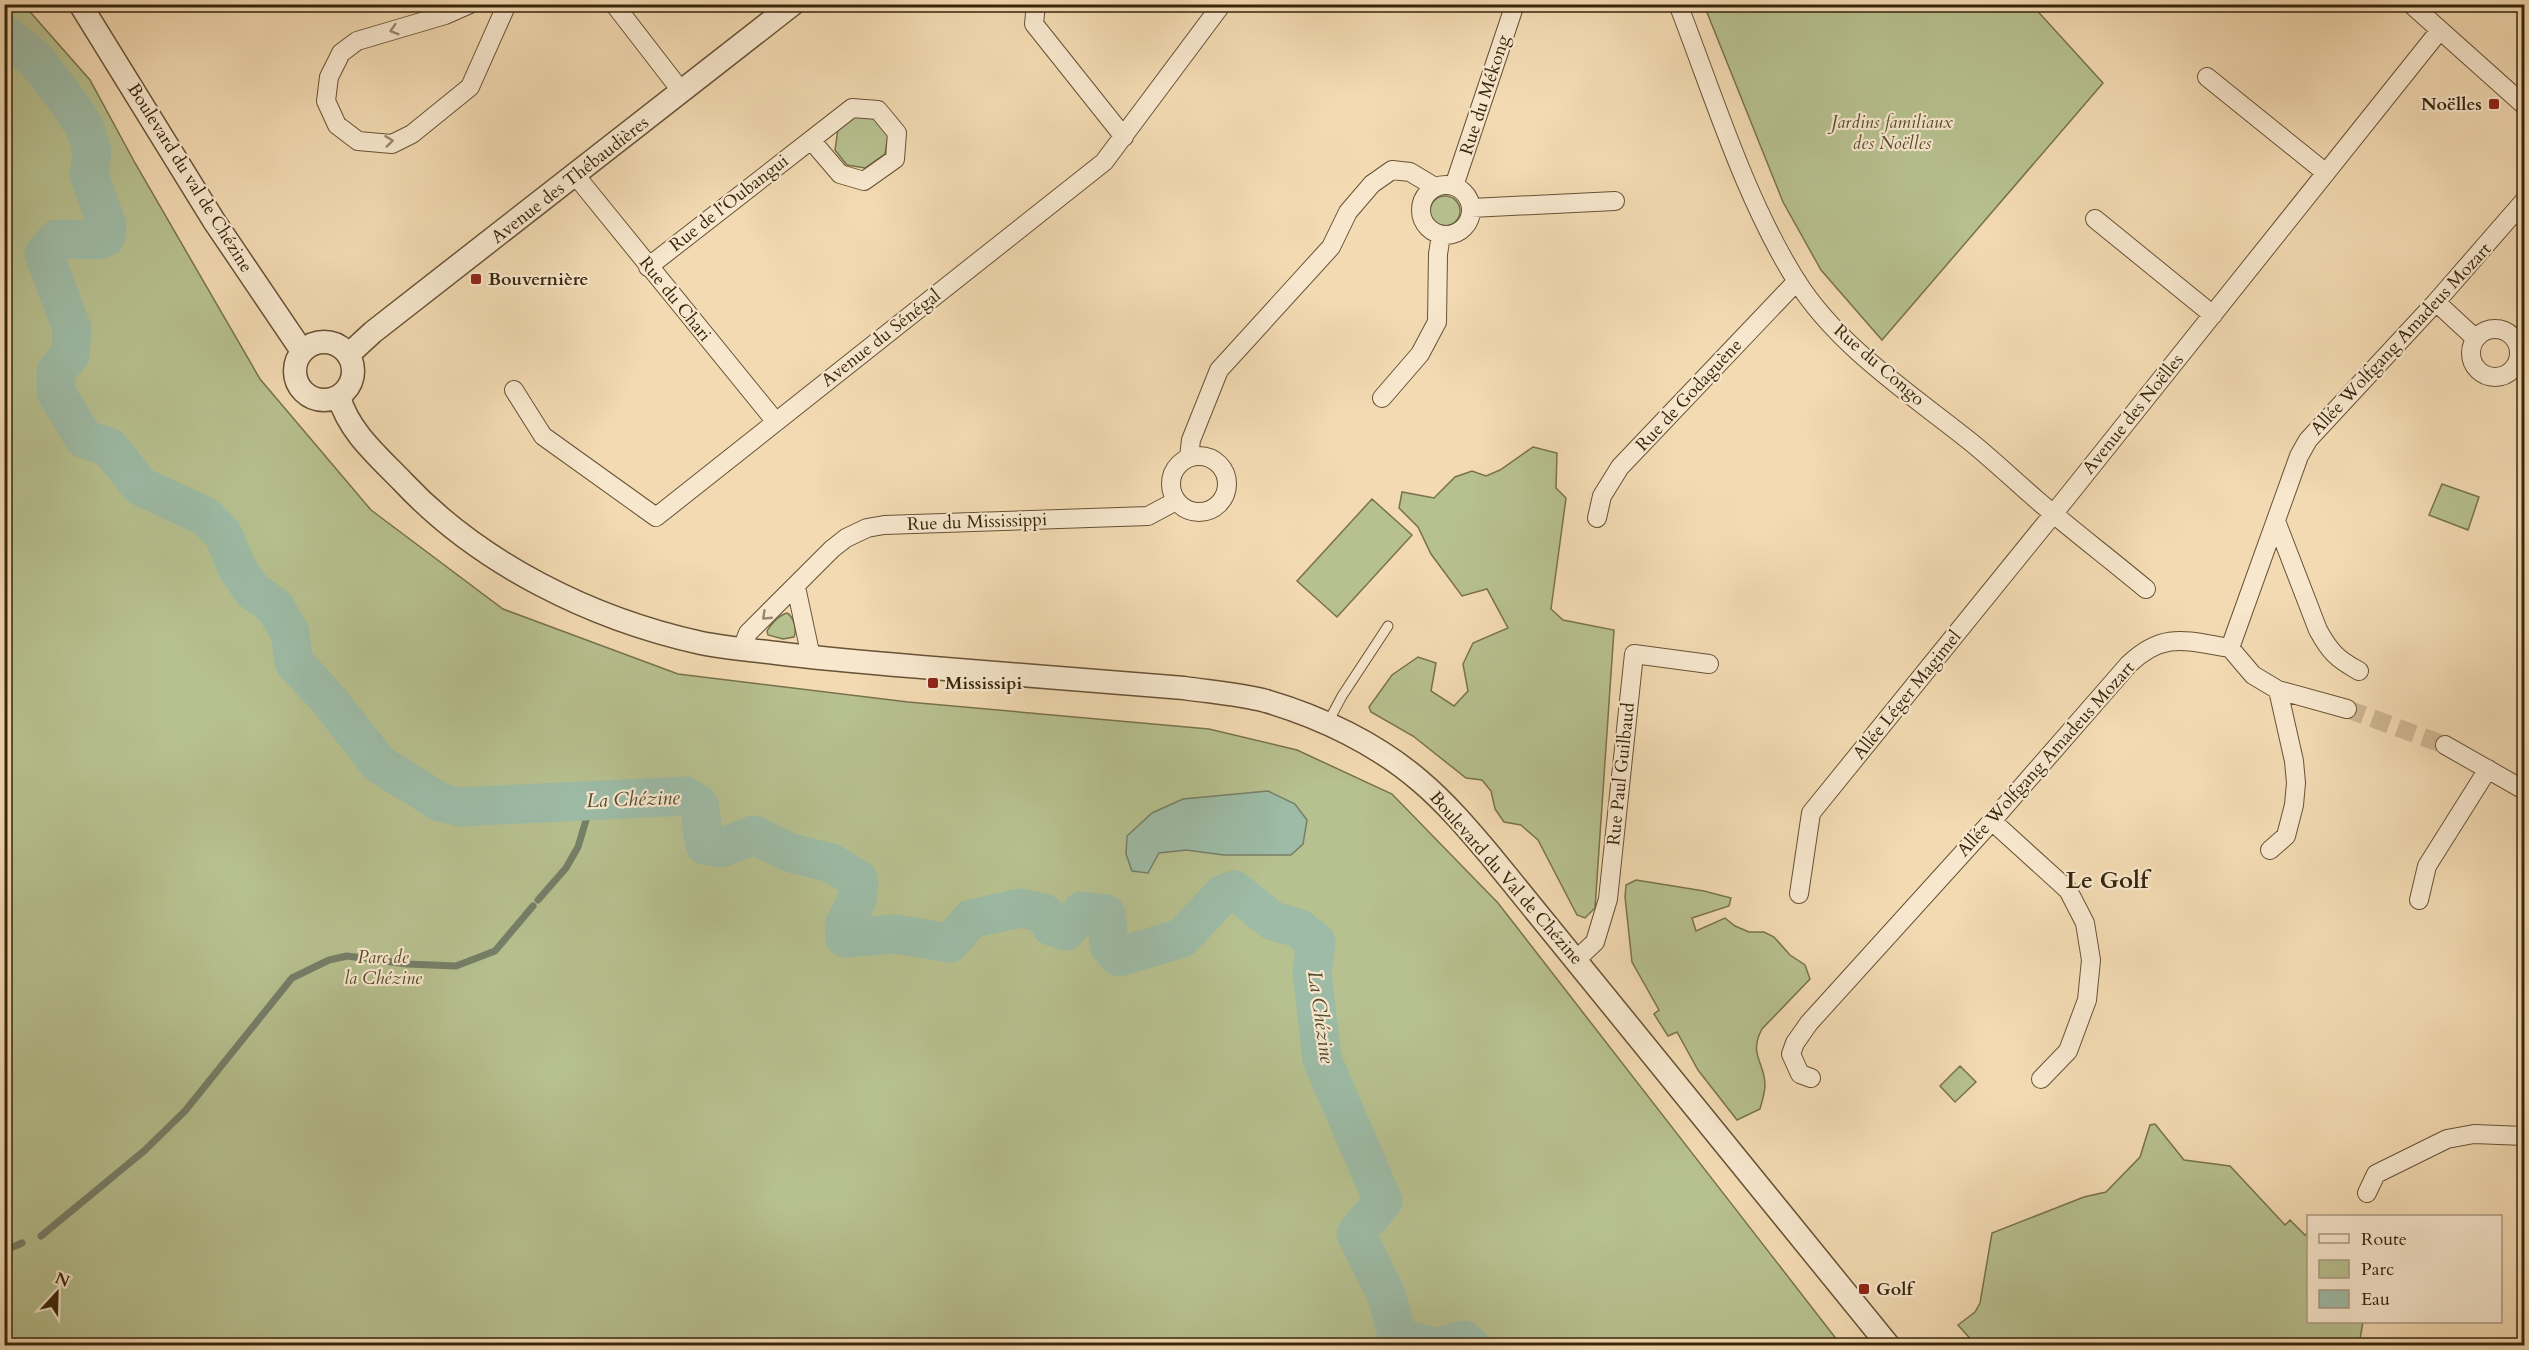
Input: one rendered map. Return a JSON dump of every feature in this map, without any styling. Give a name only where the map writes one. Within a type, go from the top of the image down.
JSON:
[{"type":"street","name":"Boulevard du val de Chézine","points":[[80,4],[214,221],[302,351]]},
{"type":"street","points":[[470,4],[445,15],[357,41],[341,53],[329,76],[326,101],[337,125],[358,141],[392,144],[411,134],[470,87],[507,4]]},
{"type":"street","points":[[614,4],[682,92]]},
{"type":"street","name":"Avenue des Thébaudières","points":[[348,355],[373,332],[576,176],[793,4]]},
{"type":"street","points":[[1036,4],[1034,24],[1124,137]]},
{"type":"street","name":"Avenue du Sénégal","points":[[514,390],[543,436],[656,517],[1104,162],[1222,4]]},
{"type":"street","name":"Rue du Mékong","points":[[1454,186],[1515,4]]},
{"type":"street","name":"Rue du Congo","points":[[1678,4],[1743,174],[1776,244],[1797,281],[1845,338],[1868,360],[1995,462],[2054,514],[2146,589]]},
{"type":"street","points":[[2411,4],[2524,105]]},
{"type":"street","name":"Avenue des Noëlles","points":[[2054,514],[2440,30]]},
{"type":"street","points":[[2207,77],[2326,173]]},
{"type":"street","name":"Rue de l'Oubangui","points":[[648,267],[852,108],[878,111],[897,133],[895,159],[864,181],[840,174],[811,140]]},
{"type":"street","points":[[1189,457],[1191,440],[1219,370],[1331,247],[1348,212],[1372,184],[1386,172],[1392,170],[1410,172],[1435,187]]},
{"type":"street","name":"Rue du Chari","points":[[576,176],[776,422]]},
{"type":"street","points":[[1454,186],[1466,195],[1471,208],[1467,223],[1462,229],[1449,235],[1441,235],[1427,227],[1421,213],[1424,198],[1435,187],[1454,186]]},
{"type":"street","points":[[1471,208],[1615,201]]},
{"type":"street","name":"Allée Wolfgang Amadeus Mozart","points":[[1811,1078],[1800,1074],[1791,1054],[1795,1043],[1809,1023],[2140,653],[2152,646],[2172,640],[2230,648],[2299,456],[2308,440],[2506,225],[2524,201]]},
{"type":"street","points":[[2095,219],[2213,315]]},
{"type":"street","points":[[2506,225],[2524,223]]},
{"type":"street","points":[[1382,398],[1420,354],[1437,322],[1437,254],[1441,235]]},
{"type":"street","name":"Rue de Godaguène","points":[[1597,518],[1602,496],[1620,467],[1797,281]]},
{"type":"street","points":[[2436,302],[2475,338]]},
{"type":"street","points":[[325,342],[340,347],[348,355],[353,366],[353,377],[348,388],[339,397],[323,401],[315,399],[300,389],[294,373],[295,365],[302,351],[313,343],[325,342]]},
{"type":"street","name":"Boulevard du Val de Chézine","points":[[339,397],[349,423],[418,498],[470,540],[501,561],[567,597],[626,622],[703,644],[742,649],[811,657],[1184,688],[1264,701],[1327,724],[1381,752],[1419,780],[1453,812],[1889,1346]]},
{"type":"street","points":[[1203,456],[1221,467],[1227,485],[1224,497],[1215,507],[1199,512],[1190,511],[1176,501],[1170,483],[1173,471],[1189,457],[1203,456]]},
{"type":"street","name":"Rue du Mississippi","points":[[742,649],[748,633],[832,549],[846,538],[867,528],[884,525],[1148,516],[1176,501]]},
{"type":"street","name":"Allée Léger Magimel","points":[[1799,894],[1810,813],[2054,514]]},
{"type":"street","points":[[2276,521],[2318,630],[2327,647],[2338,660],[2359,671]]},
{"type":"street","points":[[796,587],[811,657]]},
{"type":"street","points":[[2230,648],[2253,675],[2278,690],[2347,709]]},
{"type":"street","name":"Rue Paul Guilbaud","points":[[1576,960],[1595,942],[1608,899],[1634,654],[1709,664]]},
{"type":"street","points":[[2270,850],[2286,836],[2294,805],[2296,783],[2294,761],[2278,690]]},
{"type":"street","points":[[2445,745],[2524,790]]},
{"type":"street","points":[[2419,900],[2427,866],[2488,770]]},
{"type":"street","points":[[1992,821],[2068,890],[2085,923],[2091,960],[2087,1000],[2068,1051],[2041,1078]]},
{"type":"street","points":[[2367,1193],[2376,1174],[2447,1139],[2474,1134],[2524,1136]]},
{"type":"lane","points":[[1327,724],[1342,696],[1388,626]]},
{"type":"green space","name":"Parc de la Chézine","points":[[5,4],[24,5],[90,80],[135,163],[260,379],[371,510],[503,609],[678,674],[908,702],[1209,729],[1297,750],[1392,794],[1498,903],[1841,1345],[5,1346]]},
{"type":"green space","name":"Jardins familiaux des Noëlles","points":[[1704,5],[2032,5],[2103,83],[1882,340],[1821,270],[1783,202]]},
{"type":"green space","points":[[856,116],[876,119],[888,135],[885,154],[865,168],[847,165],[835,150],[838,129]]},
{"type":"green space","points":[[1445,196],[1456,200],[1460,211],[1456,222],[1445,226],[1434,222],[1430,211],[1434,200]]},
{"type":"green space","points":[[1533,447],[1557,453],[1556,488],[1566,498],[1551,609],[1563,620],[1614,630],[1595,908],[1585,918],[1577,915],[1538,840],[1521,825],[1504,822],[1495,809],[1491,791],[1482,780],[1466,778],[1413,736],[1371,712],[1369,707],[1392,675],[1418,657],[1436,663],[1431,691],[1454,706],[1468,691],[1463,664],[1473,643],[1508,628],[1487,589],[1462,596],[1431,554],[1418,527],[1399,508],[1402,492],[1434,498],[1455,477],[1472,471],[1486,476],[1500,470]]},
{"type":"green space","points":[[2442,484],[2479,497],[2468,530],[2429,515]]},
{"type":"green space","points":[[1372,499],[1412,535],[1337,617],[1297,581]]},
{"type":"green space","points":[[787,613],[794,624],[794,637],[783,639],[768,635],[767,631],[773,623]]},
{"type":"green space","points":[[1636,880],[1704,891],[1731,898],[1729,906],[1692,918],[1696,931],[1725,918],[1735,926],[1749,932],[1764,932],[1774,937],[1790,955],[1805,965],[1810,979],[1762,1029],[1758,1038],[1757,1052],[1765,1085],[1760,1109],[1737,1120],[1698,1070],[1677,1032],[1668,1036],[1654,1014],[1659,1010],[1632,962],[1625,897],[1626,885]]},
{"type":"green space","points":[[1960,1066],[1976,1082],[1955,1102],[1940,1086]]},
{"type":"green space","points":[[2155,1124],[2184,1160],[2230,1166],[2285,1225],[2290,1220],[2305,1235],[2307,1234],[2307,1323],[2363,1323],[2359,1345],[1976,1345],[1958,1325],[1975,1312],[1980,1303],[1992,1233],[2084,1197],[2106,1192],[2140,1157],[2150,1125]]},
{"type":"water","points":[[1268,791],[1295,804],[1307,820],[1303,844],[1291,855],[1224,855],[1186,850],[1159,853],[1148,873],[1132,871],[1126,854],[1127,836],[1152,813],[1183,799]]},
{"type":"waterway","name":"La Chézine","points":[[4,34],[35,59],[84,126],[92,150],[89,175],[107,225],[106,237],[98,240],[57,239],[44,254],[72,329],[70,355],[56,371],[56,392],[84,439],[109,447],[140,486],[206,517],[223,534],[237,568],[252,590],[275,607],[290,633],[294,662],[328,699],[379,764],[440,802],[459,807],[686,796],[699,805],[705,845],[721,848],[754,835],[791,853],[831,863],[859,880],[857,900],[844,926],[845,938],[895,934],[950,943],[971,919],[1020,908],[1044,913],[1051,926],[1066,931],[1082,911],[1106,914],[1109,945],[1119,957],[1182,938],[1223,894],[1234,890],[1273,921],[1298,928],[1316,942],[1312,972],[1322,1059],[1383,1201],[1356,1234],[1386,1294],[1398,1338],[1431,1346]]},
{"type":"waterway","points":[[538,900],[566,868],[578,847],[592,800]]},
{"type":"waterway","points":[[41,1236],[144,1151],[185,1111],[292,978],[329,960],[347,956],[407,964],[456,966],[495,951],[533,906]]},
{"type":"waterway","points":[[13,1247],[22,1243]]},
{"type":"waterway","name":"La Chézine","points":[[1442,1346],[1464,1340],[1471,1346]]},
{"type":"tunnel","points":[[2347,709],[2445,745]]},
{"type":"place","name":"Noëlles","points":[[2494,104]]},
{"type":"place","name":"Bouvernière","points":[[476,279]]},
{"type":"place","name":"Mississipi","points":[[933,683]]},
{"type":"place","name":"Golf","points":[[1864,1289]]},
{"type":"district","name":"Le Golf","points":[[2107,880]]}]
